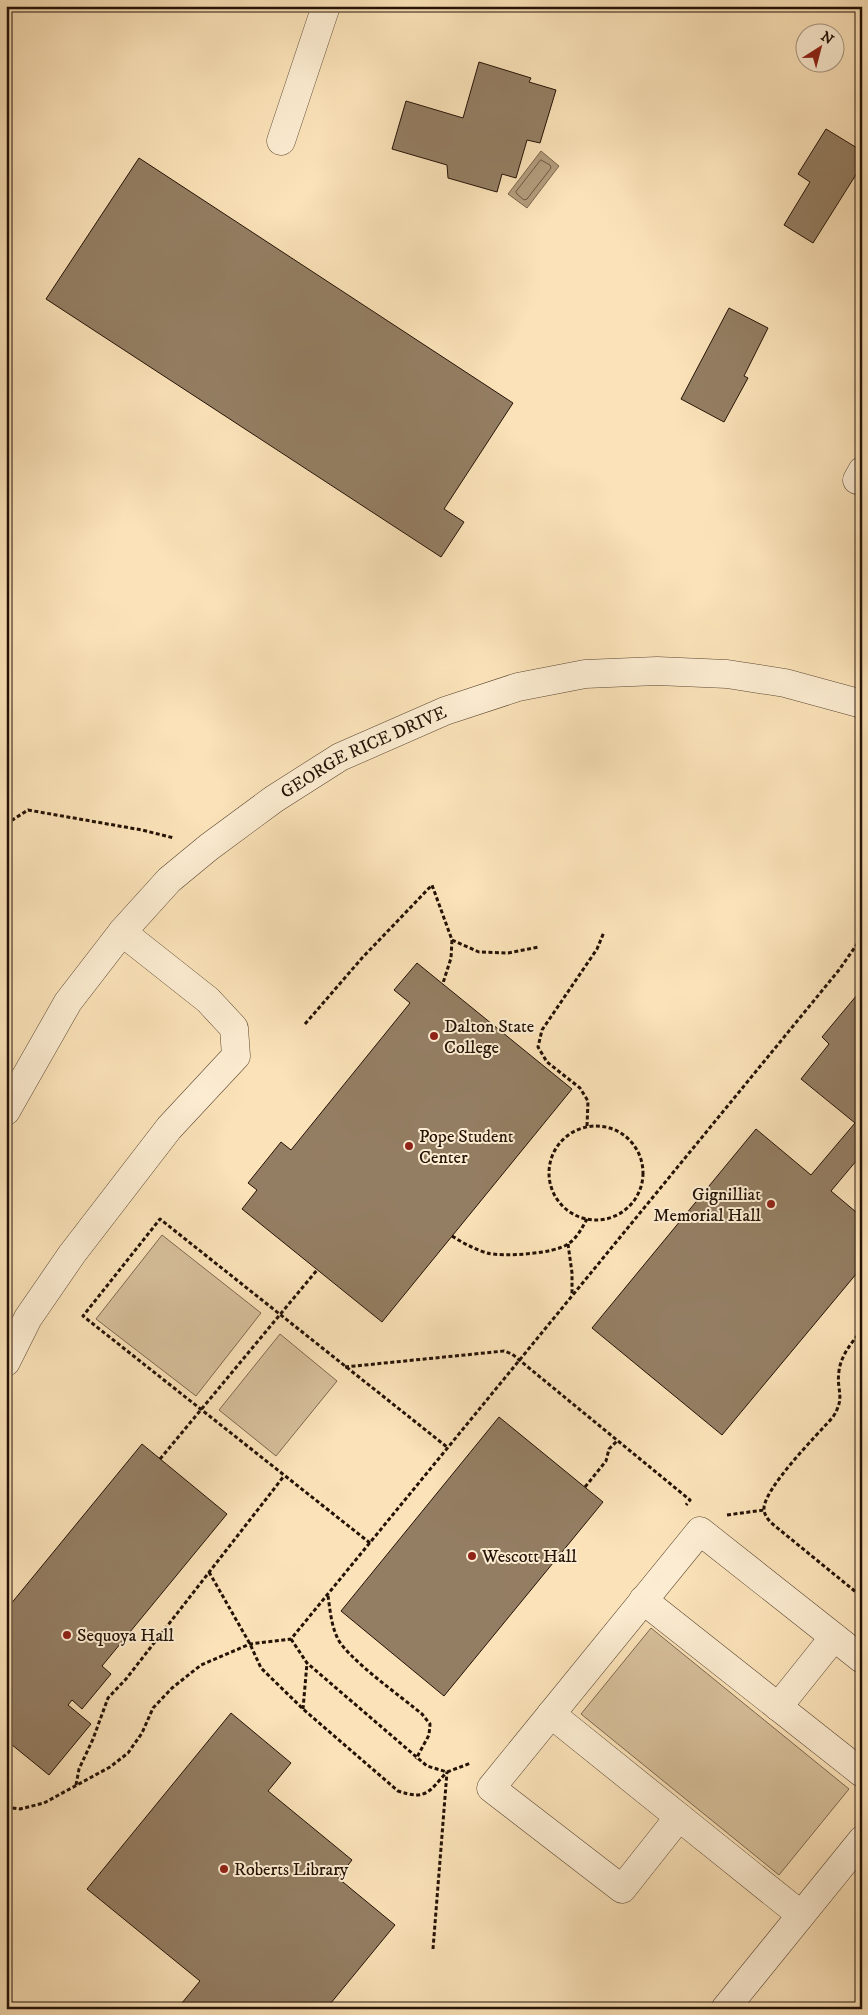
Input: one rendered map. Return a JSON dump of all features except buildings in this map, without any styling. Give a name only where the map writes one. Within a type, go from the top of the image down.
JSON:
[{"type":"street","points":[[281,141],[326,6]]},
{"type":"street","name":"GEORGE RICE DRIVE","points":[[6,1111],[68,1002],[122,932],[169,880],[209,847],[274,799],[340,757],[445,711],[518,688],[585,674],[657,671],[717,674],[785,683],[862,704]]},
{"type":"street","points":[[6,1362],[28,1318],[72,1254],[170,1128],[236,1056],[234,1028],[208,1000],[122,932]]},
{"type":"street","points":[[679,1817],[622,1889],[491,1788],[700,1531],[862,1659]]},
{"type":"street","points":[[643,1600],[862,1773]]},
{"type":"street","points":[[778,1707],[834,1637]]},
{"type":"street","points":[[551,1714],[801,1915]]},
{"type":"street","points":[[725,2009],[862,1840]]},
{"type":"path","points":[[6,824],[28,810],[142,830],[209,847]]},
{"type":"path","points":[[305,1024],[362,958],[432,885],[452,940],[451,958],[443,983]]},
{"type":"path","points":[[588,1126],[588,1101],[580,1088],[547,1062],[538,1047],[542,1030],[597,949],[604,932]]},
{"type":"path","points":[[6,1807],[20,1809],[44,1803],[110,1767],[128,1752],[142,1733],[153,1708],[172,1688],[201,1666],[250,1644],[291,1639],[447,1446],[839,970],[862,937]]},
{"type":"path","points":[[452,940],[480,952],[508,953],[539,947]]},
{"type":"path","points":[[588,1126],[602,1126],[617,1130],[629,1139],[638,1150],[643,1164],[643,1180],[639,1194],[630,1206],[618,1215],[604,1220],[588,1219],[572,1214],[560,1203],[551,1189],[549,1173],[551,1157],[560,1143],[572,1132],[588,1126]]},
{"type":"path","points":[[370,1543],[83,1316],[160,1219],[447,1446]]},
{"type":"path","points":[[452,1236],[469,1246],[489,1254],[522,1254],[552,1251],[568,1244],[578,1234],[588,1219]]},
{"type":"path","points":[[568,1244],[572,1273],[572,1295]]},
{"type":"path","points":[[160,1459],[317,1270]]},
{"type":"path","points":[[862,1330],[841,1361],[838,1373],[841,1395],[840,1406],[833,1417],[774,1485],[766,1499],[764,1510],[768,1519],[775,1526],[862,1597]]},
{"type":"path","points":[[345,1367],[504,1351],[520,1359],[690,1500],[684,1508]]},
{"type":"path","points":[[585,1487],[606,1462],[609,1449],[617,1440]]},
{"type":"path","points":[[76,1786],[78,1769],[93,1739],[108,1698],[126,1679],[284,1476]]},
{"type":"path","points":[[726,1515],[764,1510]]},
{"type":"path","points":[[209,1572],[250,1644],[261,1668],[302,1709],[398,1791],[413,1796],[426,1794],[447,1772],[469,1765],[474,1761]]},
{"type":"path","points":[[328,1595],[337,1638],[350,1654],[422,1714],[430,1724],[429,1735],[416,1759]]},
{"type":"path","points":[[291,1639],[307,1663],[416,1759],[427,1766],[447,1772]]},
{"type":"path","points":[[302,1709],[307,1663]]},
{"type":"path","points":[[433,1948],[447,1772]]},
{"type":"shaded area","points":[[162,1235],[261,1313],[196,1396],[96,1319]]},
{"type":"shaded area","points":[[280,1334],[337,1381],[276,1456],[219,1410]]},
{"type":"shaded area","points":[[651,1628],[849,1789],[779,1875],[581,1714]]},
{"type":"water","points":[[541,151],[559,166],[527,208],[508,194]]},
{"type":"place","name":"Dalton State College","points":[[434,1036]]},
{"type":"place","name":"Pope Student Center","points":[[409,1146]]},
{"type":"place","name":"Gignilliat Memorial Hall","points":[[771,1204]]},
{"type":"place","name":"Wescott Hall","points":[[472,1556]]},
{"type":"place","name":"Sequoya Hall","points":[[67,1635]]},
{"type":"place","name":"Roberts Library","points":[[224,1869]]}]
